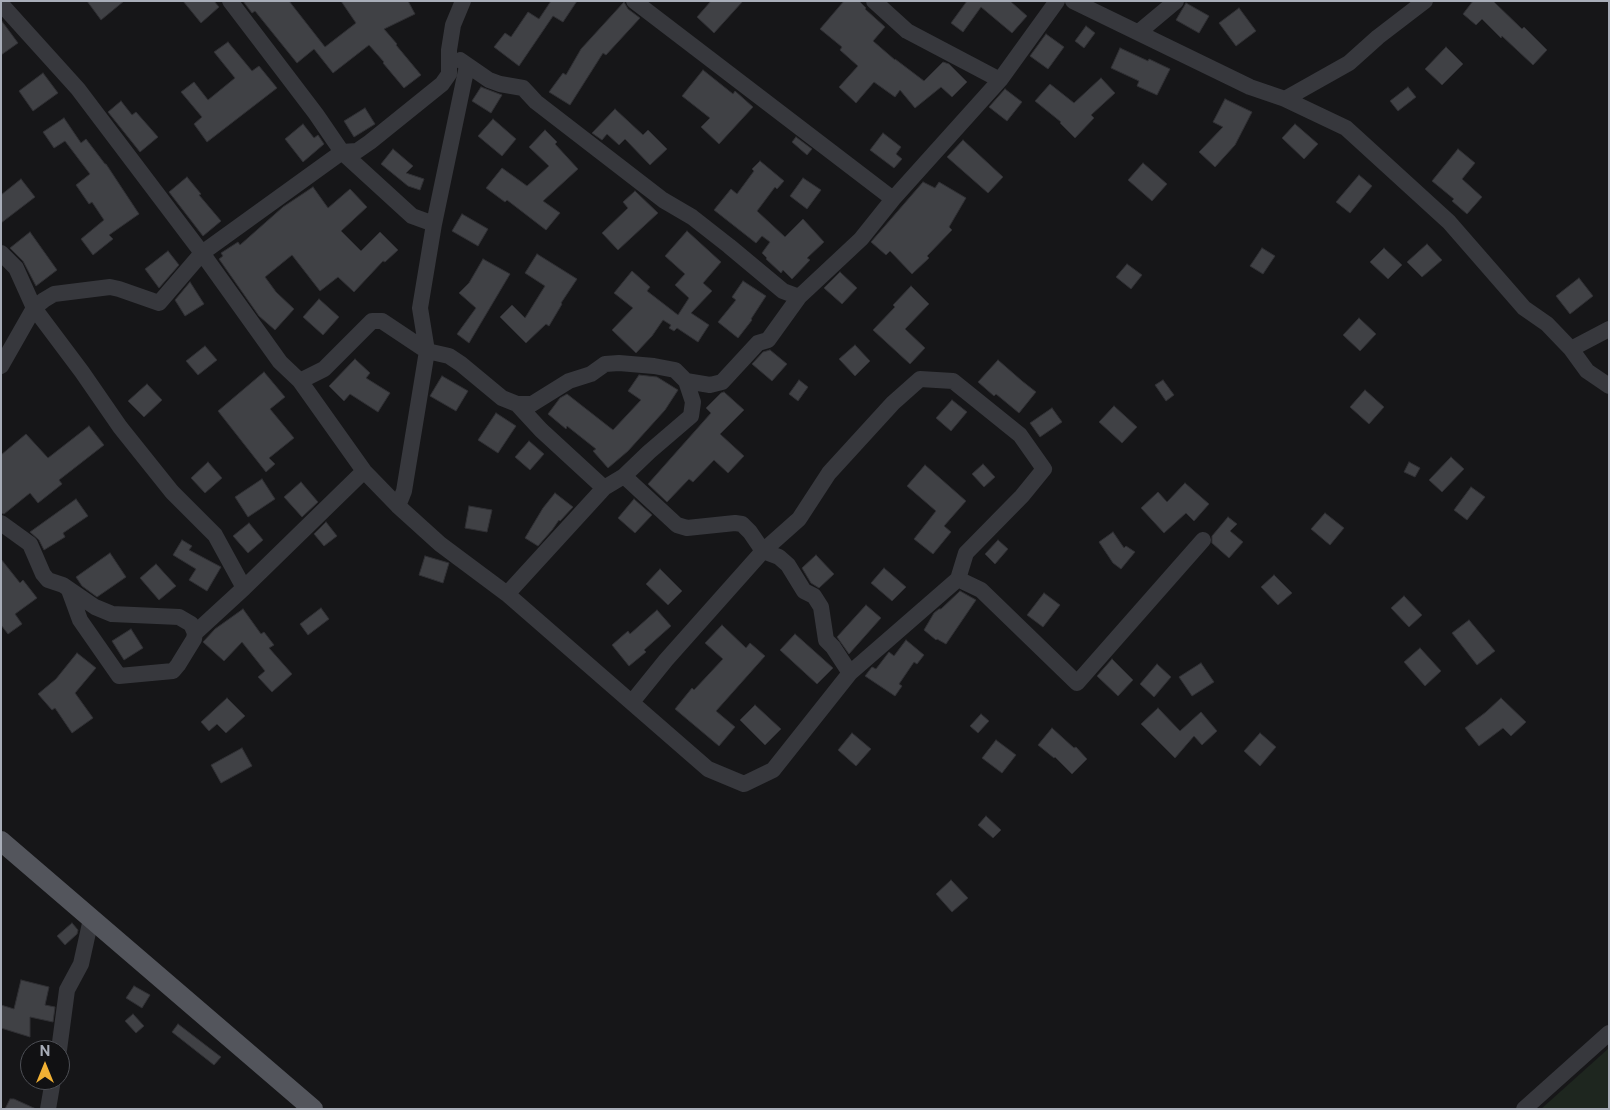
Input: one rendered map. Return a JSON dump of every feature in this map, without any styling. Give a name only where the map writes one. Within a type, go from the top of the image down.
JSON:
[{"type":"main road","points":[[1,842],[313,1109]]},
{"type":"street","points":[[230,1],[316,114],[342,152],[412,216],[434,224]]},
{"type":"street","points":[[449,74],[449,50],[453,25],[463,1]]},
{"type":"street","points":[[634,1],[893,199]]},
{"type":"street","points":[[874,1],[907,31],[1000,80]]},
{"type":"street","points":[[507,594],[604,488],[624,476],[648,452],[691,416],[758,343],[768,340],[799,297],[861,239],[893,199],[1000,80],[1058,1]]},
{"type":"street","points":[[1073,1],[1250,87],[1285,99],[1346,128],[1449,222],[1524,308],[1547,324],[1587,371],[1609,386]]},
{"type":"street","points":[[1139,32],[1176,1]]},
{"type":"street","points":[[1285,99],[1349,63],[1378,37],[1425,1]]},
{"type":"street","points":[[4,5],[78,89],[202,253],[280,362],[300,381],[364,471],[398,506],[440,544],[507,594],[708,769],[744,784],[773,770],[850,673],[958,579],[966,553],[1022,496],[1044,469],[1020,434],[953,381],[920,379],[893,403],[829,473],[799,519],[763,551],[666,660],[632,702]]},
{"type":"street","points":[[449,50],[467,66],[489,80],[523,88],[536,102],[663,200],[692,217],[782,291],[799,297]]},
{"type":"street","points":[[1,366],[34,308],[54,294],[110,287],[119,288],[159,303],[202,253],[342,152],[357,151],[370,142],[442,84],[449,74],[467,66]]},
{"type":"street","points":[[398,506],[404,491],[427,351],[420,308],[434,224],[467,66]]},
{"type":"street","points":[[1,253],[16,268],[34,308],[120,427],[172,492],[215,535],[244,588]]},
{"type":"street","points":[[300,381],[324,369],[372,321],[382,321],[427,351],[449,356],[502,398],[517,404],[532,404],[569,381],[591,374],[605,364],[619,363],[675,370],[686,381],[693,402],[691,416]]},
{"type":"street","points":[[1571,350],[1609,329]]},
{"type":"street","points":[[686,381],[710,385],[722,382]]},
{"type":"street","points":[[517,404],[541,430],[604,488]]},
{"type":"street","points":[[195,633],[364,471]]},
{"type":"street","points":[[624,476],[677,525],[687,528],[735,523],[742,524],[763,551],[779,557],[788,565],[804,591],[814,596],[821,607],[826,640],[833,646],[850,673]]},
{"type":"street","points":[[1,523],[30,544],[43,574],[48,580],[63,585],[95,607],[112,614],[179,617],[191,624],[195,633],[194,639],[173,671],[119,676],[80,620],[69,590]]},
{"type":"street","points":[[958,579],[981,590],[1077,683],[1203,540]]},
{"type":"street","points":[[60,1040],[67,990],[81,964],[92,919]]},
{"type":"street","points":[[1524,1109],[1609,1033]]},
{"type":"street","points":[[48,1109],[51,1090]]},
{"type":"shaded area","points":[[1609,1048],[1609,1109],[1541,1109]]},
{"type":"building","points":[[87,1],[124,1],[101,20]]},
{"type":"building","points":[[183,1],[214,1],[219,7],[201,23]]},
{"type":"building","points":[[243,1],[289,1],[325,47],[356,23],[341,1],[408,1],[415,14],[384,29],[421,75],[404,88],[369,45],[333,73],[314,49],[297,63],[255,11],[252,13]]},
{"type":"building","points":[[551,1],[577,1],[563,22],[553,16],[519,66],[494,47],[505,33],[511,37],[528,12],[539,19]]},
{"type":"building","points":[[711,1],[743,1],[714,33],[697,17]]},
{"type":"building","points":[[844,1],[859,1],[885,27],[873,41],[924,81],[943,62],[949,64],[967,82],[952,97],[941,87],[915,108],[900,90],[895,97],[874,82],[856,103],[839,87],[858,66],[840,50],[842,47],[820,29]]},
{"type":"building","points":[[967,1],[1010,1],[1027,16],[1012,33],[981,7],[963,32],[951,23]]},
{"type":"building","points":[[1473,1],[1493,1],[1522,29],[1524,27],[1547,50],[1533,65],[1482,19],[1476,25],[1463,14]]},
{"type":"building","points":[[624,2],[628,9],[640,18],[606,55],[603,53],[570,105],[549,92],[563,73],[566,75],[581,49]]},
{"type":"building","points":[[1186,3],[1209,16],[1199,33],[1176,20]]},
{"type":"building","points":[[1239,8],[1256,31],[1236,46],[1219,23]]},
{"type":"building","points":[[1,20],[18,43],[1,55]]},
{"type":"building","points":[[1086,26],[1095,33],[1084,48],[1075,41]]},
{"type":"building","points":[[1046,34],[1064,47],[1048,69],[1030,56]]},
{"type":"building","points":[[228,42],[252,71],[259,66],[277,88],[207,142],[194,124],[202,117],[181,92],[194,82],[208,100],[235,78],[214,52]]},
{"type":"building","points":[[1446,47],[1463,64],[1442,85],[1425,69]]},
{"type":"building","points":[[1120,48],[1170,69],[1157,95],[1137,86],[1139,81],[1111,68]]},
{"type":"building","points":[[703,70],[733,94],[735,91],[753,107],[719,144],[701,127],[710,118],[682,96]]},
{"type":"building","points":[[43,73],[58,93],[33,111],[19,91]]},
{"type":"building","points":[[1101,78],[1115,93],[1091,115],[1094,118],[1075,138],[1061,122],[1035,101],[1050,84],[1074,103]]},
{"type":"building","points":[[481,87],[502,95],[491,113],[472,101]]},
{"type":"building","points":[[1408,87],[1416,97],[1398,111],[1390,101]]},
{"type":"building","points":[[1005,89],[1022,102],[1007,121],[989,107]]},
{"type":"building","points":[[1225,99],[1252,112],[1235,145],[1215,167],[1199,152],[1223,127],[1213,122]]},
{"type":"building","points":[[121,101],[132,115],[136,112],[158,137],[140,152],[108,112]]},
{"type":"building","points":[[365,108],[375,124],[354,137],[344,121]]},
{"type":"building","points":[[615,109],[643,135],[648,130],[667,149],[650,165],[625,139],[619,145],[607,134],[602,140],[592,133]]},
{"type":"building","points":[[64,118],[81,143],[86,139],[106,164],[139,214],[109,235],[113,239],[93,255],[81,239],[104,220],[92,202],[89,204],[76,185],[90,174],[65,141],[54,148],[43,132]]},
{"type":"building","points":[[493,119],[516,139],[502,156],[478,136]]},
{"type":"building","points":[[303,124],[314,138],[318,135],[324,144],[303,162],[285,139]]},
{"type":"building","points":[[1295,124],[1318,144],[1304,159],[1282,138]]},
{"type":"building","points":[[545,130],[578,169],[543,201],[560,213],[546,230],[507,200],[505,202],[486,188],[502,168],[527,186],[549,166],[529,147]]},
{"type":"building","points":[[883,133],[901,147],[896,154],[902,159],[894,168],[870,150]]},
{"type":"building","points":[[796,137],[812,149],[807,155],[792,142]]},
{"type":"building","points":[[963,140],[1003,177],[988,193],[947,157]]},
{"type":"building","points":[[393,149],[413,166],[406,173],[424,179],[420,190],[408,186],[381,164]]},
{"type":"building","points":[[1458,149],[1475,163],[1462,179],[1482,197],[1467,214],[1452,201],[1454,199],[1432,181]]},
{"type":"building","points":[[760,161],[784,181],[777,189],[775,187],[757,211],[785,237],[803,219],[824,242],[807,258],[810,260],[792,279],[783,270],[781,273],[762,253],[770,242],[762,236],[756,243],[714,210],[731,189],[737,194],[754,171],[752,169]]},
{"type":"building","points":[[1143,163],[1167,184],[1152,201],[1128,180]]},
{"type":"building","points":[[1359,175],[1372,186],[1350,213],[1336,202]]},
{"type":"building","points":[[187,177],[201,194],[199,195],[221,221],[203,236],[169,192]]},
{"type":"building","points":[[803,178],[821,190],[807,209],[790,196]]},
{"type":"building","points":[[21,179],[35,197],[1,223],[1,195]]},
{"type":"building","points":[[923,182],[935,188],[939,182],[966,198],[949,227],[952,230],[927,256],[929,258],[912,274],[890,251],[886,255],[871,242]]},
{"type":"building","points":[[313,187],[328,208],[350,189],[367,207],[341,231],[361,251],[380,232],[398,250],[385,262],[383,261],[354,292],[338,277],[320,291],[292,255],[265,277],[276,292],[294,309],[275,330],[259,316],[219,259],[223,256],[221,253],[238,242],[240,245],[283,207]]},
{"type":"building","points":[[635,191],[658,213],[618,250],[602,233],[628,208],[623,202]]},
{"type":"building","points":[[462,214],[488,229],[478,246],[452,231]]},
{"type":"building","points":[[687,231],[721,262],[703,283],[712,291],[691,313],[709,325],[698,342],[677,328],[674,331],[669,328],[671,325],[663,320],[652,336],[636,353],[612,330],[633,308],[614,293],[632,271],[650,287],[647,291],[678,315],[689,298],[675,285],[685,274],[665,256]]},
{"type":"building","points":[[30,232],[57,270],[36,286],[23,261],[10,248]]},
{"type":"building","points":[[1427,244],[1442,260],[1422,277],[1407,262]]},
{"type":"building","points":[[1262,248],[1275,256],[1263,274],[1250,266]]},
{"type":"building","points":[[1384,248],[1402,265],[1388,279],[1370,262]]},
{"type":"building","points":[[168,251],[179,265],[159,288],[145,269]]},
{"type":"building","points":[[537,254],[577,279],[549,326],[546,324],[526,343],[500,317],[512,305],[525,318],[545,286],[525,273]]},
{"type":"building","points":[[483,259],[510,274],[469,343],[457,334],[476,308],[459,293],[469,283]]},
{"type":"building","points":[[1127,264],[1142,275],[1131,289],[1116,277]]},
{"type":"building","points":[[840,272],[857,288],[842,304],[824,288]]},
{"type":"building","points":[[1579,278],[1593,296],[1570,314],[1556,296]]},
{"type":"building","points":[[743,281],[766,296],[752,320],[738,338],[718,322],[736,300],[732,297]]},
{"type":"building","points":[[190,282],[204,304],[185,316],[175,300]]},
{"type":"building","points":[[911,286],[929,304],[905,329],[925,348],[910,364],[873,330],[895,307],[893,305]]},
{"type":"building","points":[[319,299],[339,317],[323,335],[303,317]]},
{"type":"building","points":[[1359,318],[1376,334],[1360,351],[1343,335]]},
{"type":"building","points":[[855,345],[870,361],[855,376],[839,359]]},
{"type":"building","points":[[205,346],[217,360],[198,375],[186,361]]},
{"type":"building","points":[[770,350],[787,364],[772,381],[752,364],[763,352]]},
{"type":"building","points":[[355,359],[370,373],[366,378],[390,393],[378,412],[350,394],[344,401],[329,386]]},
{"type":"building","points":[[998,360],[1036,392],[1019,413],[996,394],[994,396],[978,382]]},
{"type":"building","points":[[264,372],[285,397],[270,409],[294,438],[269,458],[275,464],[266,472],[218,411]]},
{"type":"building","points":[[639,375],[657,377],[678,390],[665,410],[628,451],[608,468],[593,451],[596,449],[567,426],[566,429],[548,414],[560,398],[567,394],[613,430],[641,400],[628,391]]},
{"type":"building","points":[[442,376],[468,391],[456,411],[430,396]]},
{"type":"building","points":[[799,380],[808,387],[798,401],[789,394]]},
{"type":"building","points":[[1163,380],[1174,395],[1166,401],[1155,385]]},
{"type":"building","points":[[147,384],[162,400],[144,417],[128,401]]},
{"type":"building","points":[[1365,390],[1384,407],[1369,424],[1350,407]]},
{"type":"building","points":[[724,392],[744,410],[720,434],[744,456],[728,473],[714,460],[693,482],[689,479],[667,502],[648,484],[711,413],[706,408]]},
{"type":"building","points":[[952,400],[967,412],[951,431],[936,418]]},
{"type":"building","points":[[1114,406],[1137,427],[1122,443],[1099,422]]},
{"type":"building","points":[[1052,408],[1062,422],[1040,437],[1030,423]]},
{"type":"building","points":[[496,413],[516,426],[498,453],[478,440]]},
{"type":"building","points":[[89,426],[104,445],[59,480],[62,484],[38,503],[30,493],[4,514],[1,513],[1,455],[26,434],[48,458]]},
{"type":"building","points":[[529,441],[544,454],[530,470],[515,457]]},
{"type":"building","points":[[1451,457],[1464,469],[1442,492],[1429,480]]},
{"type":"building","points":[[208,462],[222,478],[205,493],[191,478]]},
{"type":"building","points":[[1409,462],[1420,468],[1415,477],[1404,472]]},
{"type":"building","points":[[983,464],[995,477],[984,487],[972,474]]},
{"type":"building","points":[[925,465],[966,501],[944,526],[951,532],[933,554],[914,539],[936,511],[907,486]]},
{"type":"building","points":[[262,479],[275,499],[248,517],[235,497]]},
{"type":"building","points":[[301,482],[318,502],[302,517],[284,497]]},
{"type":"building","points":[[1185,483],[1209,504],[1194,521],[1186,513],[1164,533],[1141,508],[1158,492],[1167,502]]},
{"type":"building","points":[[1471,487],[1485,497],[1467,520],[1454,510]]},
{"type":"building","points":[[555,493],[573,507],[559,520],[538,546],[525,538],[543,508]]},
{"type":"building","points":[[76,499],[88,516],[63,533],[65,537],[44,550],[39,540],[30,532]]},
{"type":"building","points":[[634,499],[652,515],[635,533],[618,518]]},
{"type":"building","points":[[469,506],[492,510],[487,532],[465,528]]},
{"type":"building","points":[[1325,513],[1344,528],[1330,545],[1311,529]]},
{"type":"building","points":[[1228,517],[1237,524],[1230,531],[1243,542],[1229,558],[1212,543],[1212,536]]},
{"type":"building","points":[[326,522],[337,536],[324,546],[314,534]]},
{"type":"building","points":[[249,523],[263,540],[248,553],[233,536]]},
{"type":"building","points":[[1113,532],[1124,548],[1126,546],[1135,552],[1121,569],[1113,563],[1099,542]]},
{"type":"building","points":[[182,540],[192,546],[189,550],[221,567],[207,591],[189,580],[196,569],[173,555]]},
{"type":"building","points":[[998,540],[1008,549],[995,564],[985,554]]},
{"type":"building","points":[[110,553],[126,577],[97,597],[82,586],[76,577]]},
{"type":"building","points":[[816,555],[834,574],[819,588],[811,583],[802,568]]},
{"type":"building","points":[[425,556],[449,563],[443,583],[419,575]]},
{"type":"building","points":[[1,559],[20,583],[23,580],[37,598],[15,614],[22,624],[8,634],[1,625]]},
{"type":"building","points":[[156,564],[176,586],[159,600],[140,578]]},
{"type":"building","points":[[884,568],[906,587],[892,601],[871,583]]},
{"type":"building","points":[[660,569],[682,591],[668,605],[646,584]]},
{"type":"building","points":[[1274,575],[1292,593],[1278,605],[1261,587]]},
{"type":"building","points":[[960,591],[976,600],[946,644],[936,640],[924,630],[934,613]]},
{"type":"building","points":[[1044,593],[1060,605],[1043,627],[1027,615]]},
{"type":"building","points":[[1404,596],[1422,615],[1409,627],[1391,608]]},
{"type":"building","points":[[866,605],[881,618],[849,654],[837,637]]},
{"type":"building","points":[[321,608],[329,619],[308,635],[300,624]]},
{"type":"building","points":[[243,609],[261,634],[264,632],[274,645],[269,648],[292,674],[272,692],[258,677],[265,671],[242,642],[224,661],[203,642],[215,629]]},
{"type":"building","points":[[657,610],[671,626],[644,650],[646,652],[629,666],[612,645],[628,631],[630,634]]},
{"type":"building","points":[[1469,620],[1495,651],[1477,665],[1452,633]]},
{"type":"building","points":[[722,625],[746,648],[750,643],[765,656],[716,711],[735,727],[719,746],[675,709],[692,688],[694,690],[723,659],[705,643]]},
{"type":"building","points":[[131,629],[143,648],[124,660],[112,641]]},
{"type":"building","points":[[795,634],[833,668],[817,684],[780,650]]},
{"type":"building","points":[[906,640],[924,655],[917,664],[914,662],[899,684],[902,686],[895,696],[865,676],[872,667],[876,669],[889,652],[894,656]]},
{"type":"building","points":[[1420,648],[1441,671],[1425,686],[1404,662]]},
{"type":"building","points":[[77,653],[96,668],[75,693],[93,718],[72,733],[55,708],[52,710],[38,694],[56,679]]},
{"type":"building","points":[[1112,659],[1133,680],[1118,696],[1097,676]]},
{"type":"building","points":[[1201,663],[1214,682],[1192,696],[1179,677]]},
{"type":"building","points":[[1157,664],[1171,677],[1154,697],[1140,684]]},
{"type":"building","points":[[227,698],[245,716],[226,733],[217,724],[209,731],[201,722]]},
{"type":"building","points":[[1501,698],[1526,722],[1511,736],[1503,728],[1479,746],[1465,728]]},
{"type":"building","points":[[755,705],[781,729],[765,745],[740,720]]},
{"type":"building","points":[[1158,708],[1180,731],[1201,712],[1217,731],[1202,745],[1194,736],[1175,758],[1141,724]]},
{"type":"building","points":[[981,714],[989,721],[978,733],[970,726]]},
{"type":"building","points":[[1052,728],[1074,748],[1076,747],[1087,759],[1072,774],[1055,757],[1038,745]]},
{"type":"building","points":[[852,733],[871,749],[856,766],[838,750]]},
{"type":"building","points":[[1260,733],[1276,747],[1260,766],[1244,751]]},
{"type":"building","points":[[996,740],[1016,755],[1002,773],[982,758]]},
{"type":"building","points":[[242,748],[252,766],[221,783],[211,765]]},
{"type":"building","points":[[986,816],[1001,830],[993,838],[978,825]]},
{"type":"building","points":[[951,880],[968,898],[952,912],[936,894]]},
{"type":"building","points":[[72,923],[78,930],[77,934],[65,945],[57,936]]},
{"type":"building","points":[[21,980],[49,987],[45,1005],[55,1007],[53,1022],[30,1017],[30,1037],[1,1028],[1,1005],[14,1009]]},
{"type":"building","points":[[134,986],[150,995],[142,1008],[126,998]]},
{"type":"building","points":[[133,1014],[144,1026],[136,1033],[125,1021]]},
{"type":"building","points":[[178,1024],[221,1057],[214,1065],[172,1032]]},
{"type":"building","points":[[10,1099],[14,1099],[36,1109],[5,1109]]}]
